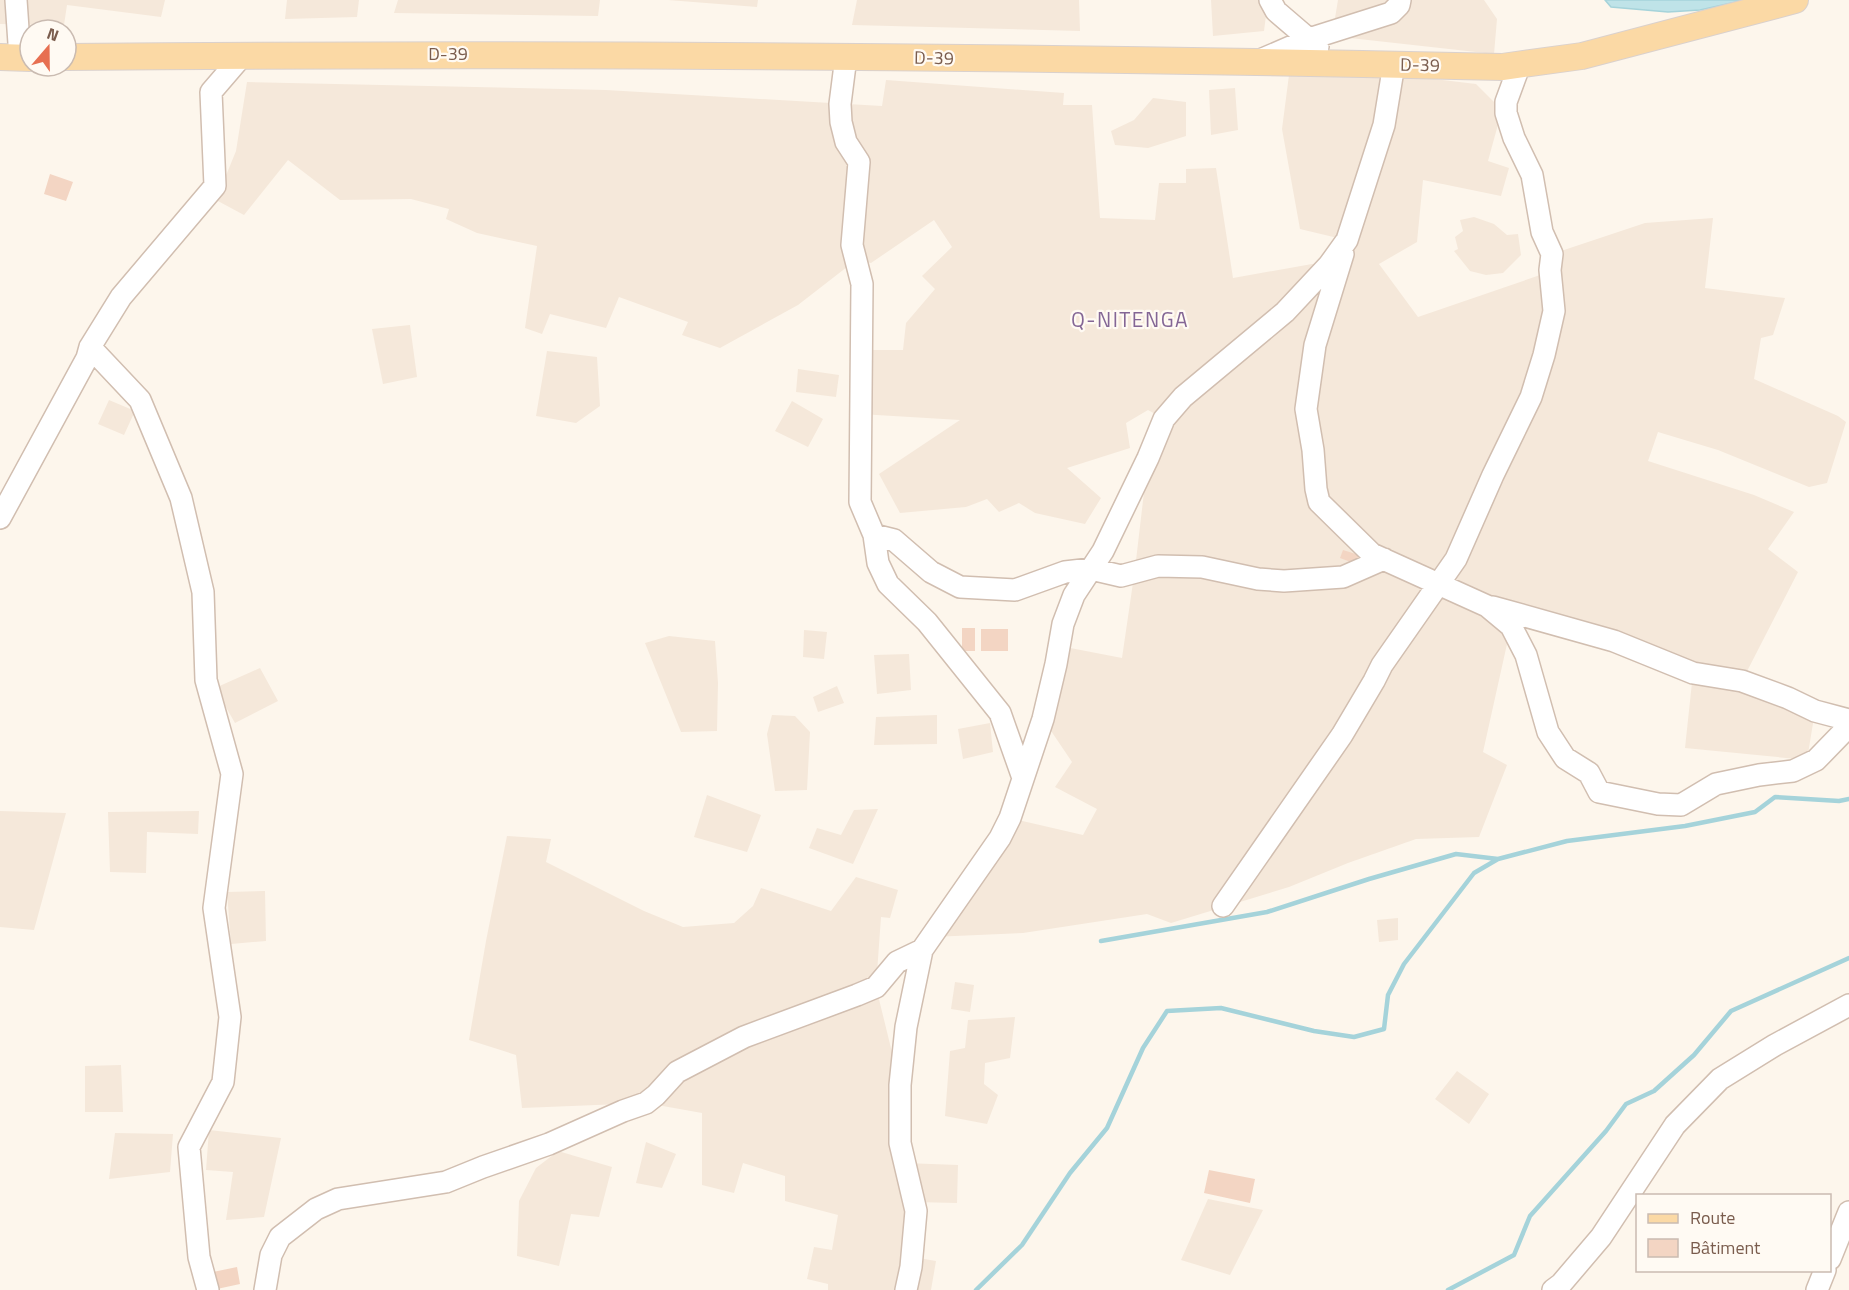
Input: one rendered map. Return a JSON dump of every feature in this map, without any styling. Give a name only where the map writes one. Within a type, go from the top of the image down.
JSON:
[{"type":"main road","name":"D-39","points":[[78,57],[499,54],[1337,63],[1502,67],[1582,56],[1795,0]]},
{"type":"street","points":[[16,0],[17,58]]},
{"type":"street","points":[[1270,0],[1276,11],[1337,63]]},
{"type":"street","points":[[1254,62],[1309,39],[1390,13],[1399,5],[1400,0]]},
{"type":"street","points":[[0,518],[87,358],[90,347],[121,297],[215,186],[211,92],[242,56]]},
{"type":"street","points":[[846,57],[840,104],[841,122],[846,142],[859,162],[852,245],[862,284],[860,502],[874,535],[878,563],[888,584],[927,622],[1000,713],[1023,778]]},
{"type":"street","points":[[1394,64],[1384,125],[1315,345],[1306,409],[1319,502],[1372,554],[1487,606],[1614,641],[1693,673],[1742,681],[1815,711],[1849,720]]},
{"type":"street","points":[[1223,906],[1342,735],[1382,665],[1456,559],[1493,475],[1532,397],[1554,311],[1550,270],[1552,254],[1542,232],[1532,175],[1514,138],[1506,113],[1506,102],[1520,64]]},
{"type":"street","points":[[906,1290],[911,1267],[916,1211],[900,1143],[900,1085],[906,1027],[922,950],[1000,838],[1010,818],[1043,719],[1064,624],[1074,595],[1102,551],[1148,458],[1164,419],[1183,397],[1285,312],[1329,265],[1347,240]]},
{"type":"street","points":[[90,347],[140,400],[181,498],[203,592],[207,680],[232,774],[214,908],[230,1017],[227,1050],[223,1083],[189,1147],[199,1257],[208,1290]]},
{"type":"street","points":[[874,535],[894,540],[931,572],[960,587],[1015,590],[1065,572],[1091,569],[1121,576],[1158,566],[1202,567],[1258,579],[1284,581],[1343,577],[1384,560]]},
{"type":"street","points":[[1487,606],[1511,626],[1526,655],[1548,732],[1565,758],[1589,773],[1599,792],[1658,804],[1681,805],[1716,784],[1793,771],[1816,760],[1849,726]]},
{"type":"street","points":[[265,1290],[271,1255],[280,1237],[316,1209],[338,1199],[446,1182],[549,1144],[646,1102],[657,1095],[677,1072],[744,1037],[876,987],[897,962],[922,950]]},
{"type":"street","points":[[1553,1290],[1561,1284],[1601,1237],[1675,1125],[1720,1079],[1775,1045],[1849,1005]]},
{"type":"street","points":[[1831,1257],[1849,1212]]},
{"type":"street","points":[[1816,1290],[1824,1272]]},
{"type":"shaded area","points":[[0,0],[165,0],[161,17],[67,5],[65,18],[18,18],[18,24],[0,24]]},
{"type":"shaded area","points":[[287,0],[359,0],[357,17],[285,19]]},
{"type":"shaded area","points":[[398,0],[600,0],[598,16],[394,13]]},
{"type":"shaded area","points":[[668,0],[758,0],[757,7]]},
{"type":"shaded area","points":[[857,0],[1079,0],[1080,31],[852,25]]},
{"type":"shaded area","points":[[1211,0],[1268,0],[1264,31],[1213,36]]},
{"type":"shaded area","points":[[1338,0],[1484,0],[1497,19],[1494,54],[1332,36]]},
{"type":"shaded area","points":[[1392,74],[1476,84],[1502,110],[1488,161],[1509,168],[1501,196],[1423,180],[1417,242],[1379,264],[1418,317],[1546,273],[1552,254],[1645,223],[1713,218],[1705,288],[1785,298],[1773,335],[1761,338],[1754,379],[1838,416],[1846,422],[1827,483],[1809,487],[1718,450],[1658,432],[1648,461],[1754,495],[1794,512],[1768,549],[1798,572],[1742,681],[1815,711],[1807,760],[1685,748],[1693,673],[1518,614],[1511,626],[1483,752],[1507,765],[1479,837],[1416,839],[1289,887],[1171,923],[1147,914],[1023,933],[932,937],[1010,818],[1083,835],[1097,809],[1055,787],[1072,762],[1043,719],[1060,646],[1122,658],[1148,458],[1164,419],[1148,410],[1126,423],[1130,448],[1067,468],[1101,498],[1085,524],[1035,513],[1019,503],[999,512],[987,499],[966,507],[900,513],[879,474],[960,420],[860,414],[861,350],[903,350],[906,323],[935,289],[922,276],[952,247],[934,220],[871,263],[856,260],[798,305],[720,348],[682,335],[688,322],[619,297],[606,328],[550,314],[542,334],[525,328],[537,246],[477,233],[446,219],[449,209],[411,199],[340,200],[288,160],[244,215],[216,200],[236,151],[247,82],[606,90],[882,106],[886,80],[1064,93],[1063,105],[1092,105],[1100,218],[1155,220],[1159,183],[1186,183],[1186,169],[1216,168],[1233,278],[1312,264],[1329,265],[1346,240],[1300,229],[1282,129],[1289,75]]},
{"type":"shaded area","points":[[1235,88],[1238,130],[1211,135],[1209,90]]},
{"type":"shaded area","points":[[1153,98],[1186,102],[1186,136],[1148,148],[1115,145],[1111,131],[1134,120]]},
{"type":"shaded area","points":[[1474,217],[1494,224],[1507,235],[1518,234],[1521,255],[1503,273],[1486,275],[1470,271],[1454,251],[1458,249],[1455,237],[1463,231],[1460,220]]},
{"type":"shaded area","points":[[410,325],[417,377],[383,384],[372,329]]},
{"type":"shaded area","points":[[547,351],[597,357],[600,406],[576,423],[536,416]]},
{"type":"shaded area","points":[[798,369],[839,375],[836,397],[796,392]]},
{"type":"shaded area","points":[[109,400],[135,411],[124,435],[98,424]]},
{"type":"shaded area","points":[[792,401],[823,419],[808,447],[775,431]]},
{"type":"shaded area","points":[[804,630],[827,632],[824,659],[803,657]]},
{"type":"shaded area","points":[[669,636],[715,641],[718,683],[717,731],[681,732],[645,643]]},
{"type":"shaded area","points":[[909,654],[911,690],[877,694],[874,655]]},
{"type":"shaded area","points":[[260,668],[278,701],[235,723],[215,688]]},
{"type":"shaded area","points":[[837,686],[844,703],[818,712],[813,697]]},
{"type":"shaded area","points":[[772,715],[795,716],[810,732],[807,790],[775,791],[767,734]]},
{"type":"shaded area","points":[[937,715],[937,744],[874,745],[876,717]]},
{"type":"shaded area","points":[[990,723],[993,752],[963,759],[958,729]]},
{"type":"shaded area","points":[[707,795],[761,815],[747,852],[694,837]]},
{"type":"shaded area","points":[[878,809],[853,864],[809,848],[817,828],[841,835],[854,810]]},
{"type":"shaded area","points":[[0,811],[66,813],[34,930],[0,927]]},
{"type":"shaded area","points":[[199,811],[198,834],[147,832],[146,873],[110,872],[108,812]]},
{"type":"shaded area","points":[[507,836],[551,839],[546,862],[644,911],[683,927],[734,923],[753,906],[761,888],[831,911],[856,877],[898,890],[890,918],[881,917],[876,987],[900,1085],[905,1163],[958,1165],[957,1203],[914,1202],[912,1257],[936,1261],[931,1290],[828,1290],[828,1284],[807,1279],[814,1247],[832,1250],[838,1215],[785,1201],[785,1176],[743,1163],[734,1193],[702,1185],[702,1113],[646,1103],[522,1108],[516,1055],[469,1040]]},
{"type":"shaded area","points":[[265,891],[266,941],[231,944],[227,892]]},
{"type":"shaded area","points":[[1398,918],[1398,940],[1379,942],[1377,920]]},
{"type":"shaded area","points":[[955,982],[974,985],[970,1012],[951,1009]]},
{"type":"shaded area","points":[[1015,1017],[1010,1058],[985,1063],[984,1084],[998,1095],[987,1124],[945,1116],[950,1051],[965,1048],[968,1020]]},
{"type":"shaded area","points":[[121,1065],[123,1112],[85,1112],[85,1066]]},
{"type":"shaded area","points":[[1457,1071],[1489,1094],[1469,1124],[1435,1099]]},
{"type":"shaded area","points":[[209,1130],[281,1138],[264,1217],[226,1220],[233,1172],[206,1170]]},
{"type":"shaded area","points":[[115,1133],[173,1134],[170,1172],[109,1179]]},
{"type":"shaded area","points":[[646,1142],[676,1154],[662,1188],[636,1183]]},
{"type":"shaded area","points":[[558,1151],[612,1167],[599,1217],[571,1214],[559,1266],[517,1256],[519,1201],[536,1168]]},
{"type":"shaded area","points":[[1208,1199],[1263,1210],[1230,1275],[1181,1260]]},
{"type":"water","points":[[1605,0],[1745,0],[1700,10],[1668,12],[1611,7]]},
{"type":"building","points":[[50,174],[73,182],[66,201],[44,194]]},
{"type":"building","points":[[1343,550],[1359,555],[1356,564],[1340,558]]},
{"type":"building","points":[[962,628],[975,628],[975,651],[962,651]]},
{"type":"building","points":[[981,629],[1008,629],[1008,651],[981,651]]},
{"type":"building","points":[[1209,1170],[1255,1179],[1250,1203],[1204,1193]]},
{"type":"building","points":[[237,1267],[240,1284],[217,1289],[213,1272]]},
{"type":"waterway","points":[[976,1290],[1022,1245],[1070,1173],[1107,1128],[1143,1048],[1167,1011],[1221,1008],[1314,1031],[1354,1037],[1384,1029],[1388,995],[1404,964],[1474,873],[1498,859],[1567,841],[1685,826],[1755,812],[1775,797],[1839,801],[1849,799]]},
{"type":"waterway","points":[[1101,941],[1267,912],[1456,854],[1498,859]]},
{"type":"waterway","points":[[1448,1290],[1514,1255],[1530,1216],[1606,1131],[1626,1104],[1654,1091],[1694,1055],[1731,1011],[1849,958]]},
{"type":"district","name":"Q-NITENGA","points":[[1130,320]]}]
